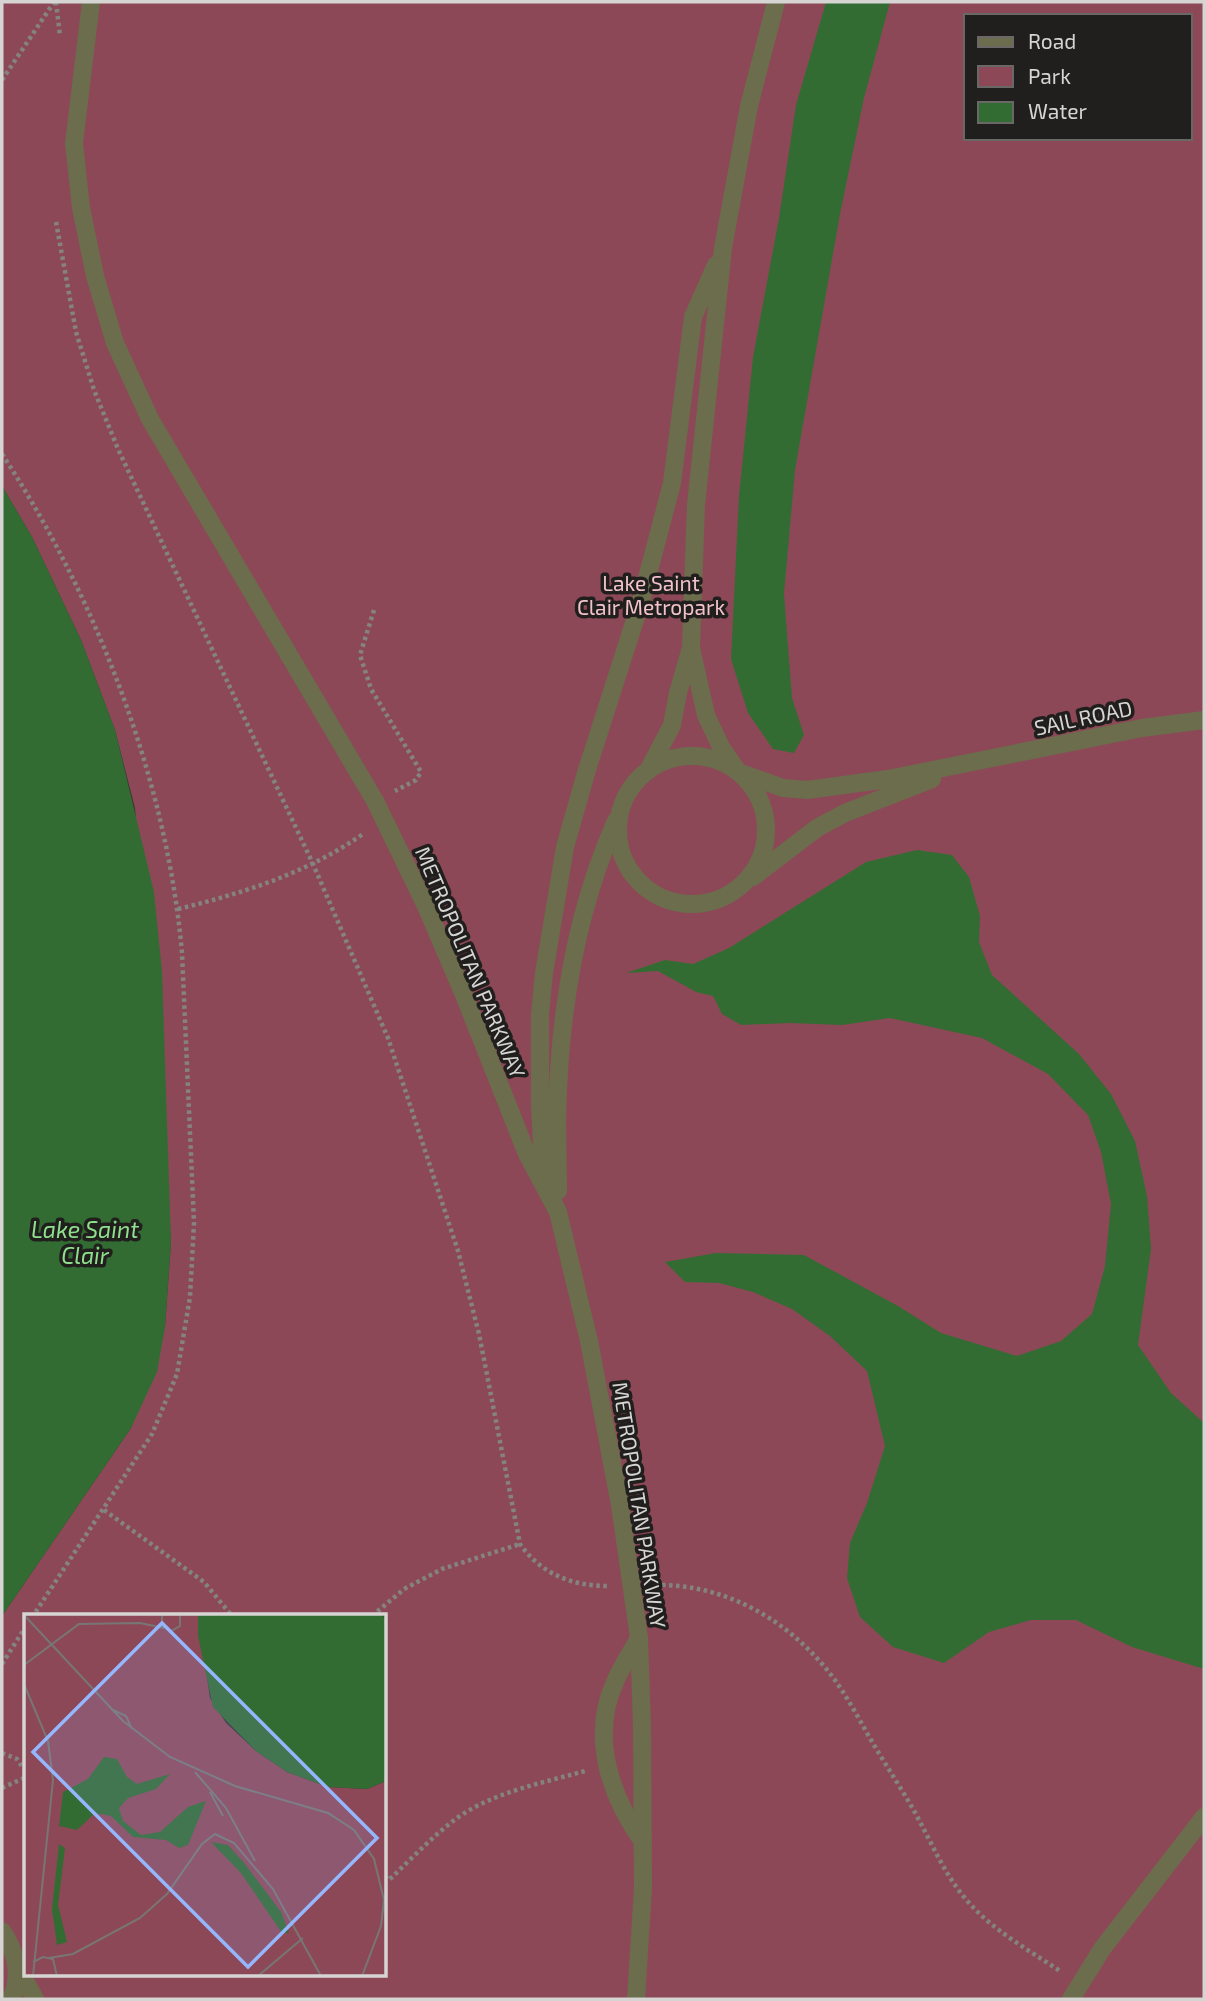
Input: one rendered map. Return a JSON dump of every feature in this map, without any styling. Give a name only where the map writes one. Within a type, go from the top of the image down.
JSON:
[{"type":"lane","name":"METROPOLITAN PARKWAY","points":[[91,2],[74,143],[81,208],[95,276],[115,343],[150,419],[375,801],[425,904],[527,1154],[558,1212],[589,1341],[618,1492],[639,1639],[643,1888],[636,1999]]},
{"type":"lane","points":[[648,771],[672,725],[691,648],[696,505],[723,248],[749,106],[776,2]]},
{"type":"lane","points":[[558,1212],[543,1159],[540,1108],[540,1014],[552,922],[565,847],[641,601],[672,483],[693,317],[723,248]]},
{"type":"lane","points":[[691,648],[706,715],[721,747],[738,772],[755,790],[765,813],[767,838],[760,862],[746,882]]},
{"type":"lane","name":"SAIL ROAD","points":[[971,763],[1142,728],[1204,720]]},
{"type":"lane","points":[[558,1212],[558,1091],[565,1017],[577,946],[602,853],[631,788],[648,771],[669,760],[693,756],[717,760],[738,772],[783,788],[807,790],[971,763]]},
{"type":"lane","points":[[621,810],[618,834],[623,857],[635,879],[654,894],[677,903],[702,904],[726,897],[817,828],[845,813],[971,763]]},
{"type":"lane","points":[[639,1639],[614,1683],[606,1709],[604,1738],[606,1765],[613,1792],[643,1842]]},
{"type":"lane","points":[[1071,1999],[1102,1949],[1204,1817]]},
{"type":"lane","points":[[2,1931],[11,1944],[17,1967],[36,1999]]},
{"type":"lane","points":[[12,1999],[17,1967]]},
{"type":"path","points":[[55,2],[61,37],[60,48]]},
{"type":"path","points":[[2,80],[55,2]]},
{"type":"path","points":[[55,218],[76,332],[118,449],[313,864],[388,1038],[458,1251],[479,1335],[520,1544],[532,1561],[563,1579],[592,1586],[615,1586]]},
{"type":"path","points":[[2,454],[62,556],[96,627],[142,755],[161,824],[178,909],[194,1223],[190,1297],[177,1374],[152,1434],[34,1614]]},
{"type":"path","points":[[178,909],[227,897],[335,854],[365,833],[354,813],[416,780],[421,772],[371,689],[360,655],[374,610]]},
{"type":"path","points":[[104,1510],[204,1582],[230,1614]]},
{"type":"path","points":[[374,1614],[404,1589],[442,1569],[520,1544]]},
{"type":"path","points":[[650,1586],[678,1585],[730,1597],[755,1608],[799,1640],[823,1665],[844,1694],[914,1810],[946,1872],[964,1897],[999,1930],[1065,1974]]},
{"type":"path","points":[[2,1664],[24,1629]]},
{"type":"path","points":[[2,1753],[17,1759],[24,1771]]},
{"type":"path","points":[[387,1879],[441,1831],[478,1806],[518,1789],[606,1765]]},
{"type":"path","points":[[2,1788],[24,1775]]},
{"type":"green space","name":"Lake Saint Clair Metropark","points":[[2,2],[1204,2],[1204,1999],[2,1999],[2,1616],[131,1428],[165,1327],[171,1242],[135,808],[115,730],[81,640],[32,537],[2,486]]},
{"type":"water","points":[[826,2],[890,2],[864,98],[840,214],[795,470],[784,594],[792,698],[804,735],[794,753],[773,749],[748,713],[731,659],[739,496],[753,357],[779,218],[796,105]]},
{"type":"water","name":"Lake Saint Clair","points":[[2,486],[32,537],[81,640],[115,730],[154,892],[162,972],[171,1242],[165,1327],[157,1372],[131,1428],[2,1616]]},
{"type":"water","points":[[917,850],[952,855],[969,877],[980,916],[979,942],[992,975],[1079,1054],[1111,1094],[1135,1141],[1147,1196],[1151,1249],[1138,1345],[1171,1393],[1204,1423],[1204,1669],[1132,1647],[1076,1620],[1031,1620],[989,1632],[944,1663],[893,1647],[860,1617],[847,1578],[850,1543],[867,1503],[885,1446],[867,1371],[830,1336],[792,1309],[753,1292],[719,1283],[685,1282],[665,1262],[716,1253],[804,1255],[898,1306],[941,1333],[1017,1356],[1061,1341],[1092,1314],[1105,1266],[1111,1204],[1101,1152],[1088,1115],[1048,1074],[982,1038],[890,1018],[842,1025],[741,1025],[722,1014],[713,996],[696,992],[658,971],[626,973],[665,960],[693,964],[729,948],[866,862]]}]
